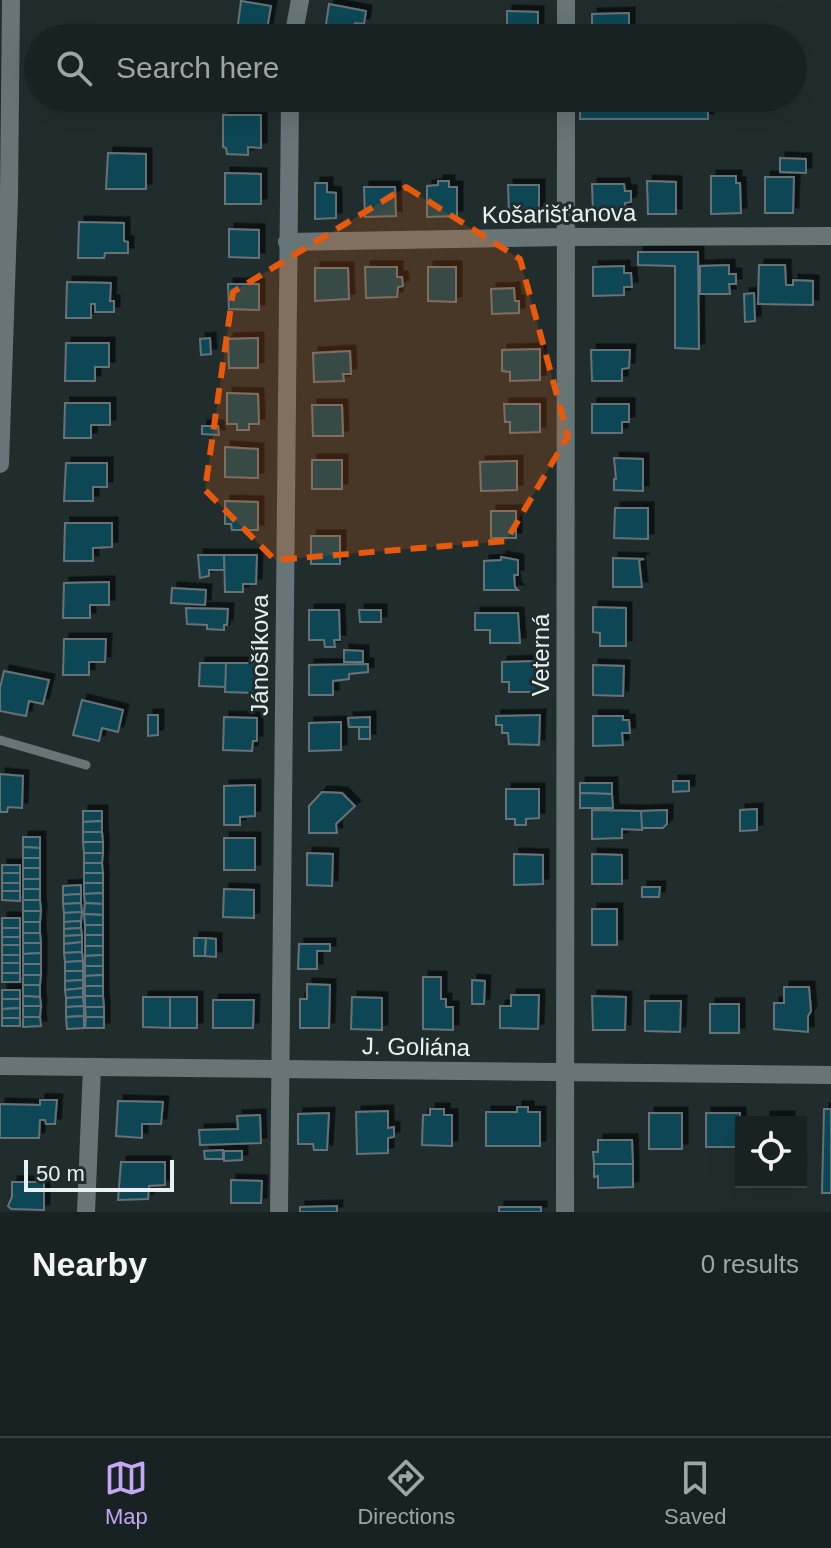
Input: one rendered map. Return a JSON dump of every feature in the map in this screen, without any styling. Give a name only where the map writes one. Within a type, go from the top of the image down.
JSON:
[{"type":"street","points":[[0,464],[11,0]]},
{"type":"street","points":[[296,24],[300,0]]},
{"type":"street","points":[[566,0],[566,24]]},
{"type":"street","name":"Jánošíkova","points":[[279,1212],[290,112]]},
{"type":"street","name":"Veterná","points":[[565,1212],[566,112]]},
{"type":"street","name":"Košarišťanova","points":[[287,242],[831,236]]},
{"type":"street","name":"J. Goliána","points":[[0,1066],[831,1075]]},
{"type":"street","points":[[86,1212],[92,1067]]},
{"type":"lane","points":[[0,740],[86,765]]},
{"type":"highlighted area","points":[[406,187],[520,259],[568,436],[506,541],[275,560],[205,490],[233,292]]},
{"type":"building","points":[[241,1],[271,6],[268,24],[238,24]]},
{"type":"building","points":[[329,4],[366,11],[364,24],[326,24]]},
{"type":"building","points":[[507,11],[538,12],[538,24],[507,24]]},
{"type":"building","points":[[629,13],[629,24],[592,24],[592,14]]},
{"type":"building","points":[[580,112],[708,112],[708,119],[580,119]]},
{"type":"building","points":[[223,115],[261,115],[261,148],[248,147],[248,155],[227,154],[223,147]]},
{"type":"building","points":[[108,153],[146,154],[146,189],[106,189]]},
{"type":"building","points":[[780,158],[806,159],[806,173],[780,172]]},
{"type":"building","points":[[225,173],[261,174],[261,204],[225,204]]},
{"type":"building","points":[[711,176],[736,176],[736,183],[740,183],[741,213],[711,214]]},
{"type":"building","points":[[765,177],[794,177],[793,213],[765,213]]},
{"type":"building","points":[[438,181],[449,181],[449,187],[457,187],[457,216],[427,217],[427,186],[438,185]]},
{"type":"building","points":[[647,181],[676,182],[676,214],[648,214]]},
{"type":"building","points":[[315,183],[327,183],[327,192],[336,193],[336,218],[315,219]]},
{"type":"building","points":[[592,184],[624,184],[625,191],[631,191],[631,202],[625,203],[625,214],[593,215]]},
{"type":"building","points":[[508,185],[539,185],[539,215],[509,215]]},
{"type":"building","points":[[364,187],[395,187],[396,216],[365,217]]},
{"type":"building","points":[[79,222],[124,223],[128,253],[105,253],[104,258],[78,258]]},
{"type":"building","points":[[229,229],[259,230],[259,258],[229,257]]},
{"type":"building","points":[[638,252],[698,252],[699,349],[675,348],[675,266],[638,265]]},
{"type":"building","points":[[729,265],[729,274],[736,274],[736,284],[729,284],[730,294],[700,294],[700,266]]},
{"type":"building","points":[[759,265],[785,265],[786,285],[793,285],[793,280],[813,281],[813,305],[758,304]]},
{"type":"building","points":[[624,266],[624,273],[631,273],[632,287],[624,287],[624,295],[593,296],[593,267]]},
{"type":"building","points":[[365,267],[397,267],[397,277],[402,277],[403,286],[398,287],[397,297],[366,298]]},
{"type":"building","points":[[428,267],[456,267],[456,302],[428,301]]},
{"type":"building","points":[[315,268],[348,268],[349,299],[315,301]]},
{"type":"building","points":[[67,282],[111,283],[110,301],[114,301],[114,312],[95,312],[95,304],[91,304],[91,318],[66,318]]},
{"type":"building","points":[[228,284],[259,284],[259,310],[229,309]]},
{"type":"building","points":[[514,288],[519,313],[492,314],[491,289]]},
{"type":"building","points":[[754,293],[755,321],[745,322],[744,294]]},
{"type":"building","points":[[210,338],[211,354],[201,355],[200,339]]},
{"type":"building","points":[[258,338],[258,368],[229,368],[228,339]]},
{"type":"building","points":[[66,343],[109,343],[109,367],[95,367],[95,381],[65,381]]},
{"type":"building","points":[[540,349],[540,380],[510,381],[510,372],[502,371],[502,350]]},
{"type":"building","points":[[591,350],[630,350],[629,368],[622,369],[622,381],[592,381]]},
{"type":"building","points":[[350,351],[351,374],[343,374],[344,381],[314,382],[313,353]]},
{"type":"building","points":[[227,393],[258,394],[259,424],[249,424],[249,430],[237,430],[237,424],[227,424]]},
{"type":"building","points":[[65,403],[110,403],[110,425],[91,425],[91,438],[64,438]]},
{"type":"building","points":[[504,404],[540,404],[540,432],[510,433],[510,422],[505,422]]},
{"type":"building","points":[[592,404],[629,404],[629,422],[622,422],[622,433],[592,433]]},
{"type":"building","points":[[312,405],[342,405],[343,436],[313,436]]},
{"type":"building","points":[[202,426],[218,426],[219,435],[202,434]]},
{"type":"building","points":[[225,447],[258,449],[258,478],[225,477]]},
{"type":"building","points":[[614,458],[643,459],[643,491],[614,490]]},
{"type":"building","points":[[312,460],[342,460],[342,489],[312,489]]},
{"type":"building","points":[[517,461],[517,490],[481,491],[480,462]]},
{"type":"building","points":[[66,463],[107,463],[107,487],[93,487],[93,501],[64,501]]},
{"type":"building","points":[[225,501],[258,502],[258,530],[232,530],[231,524],[225,524]]},
{"type":"building","points":[[615,508],[648,508],[648,539],[614,538]]},
{"type":"building","points":[[491,511],[516,511],[516,538],[491,538]]},
{"type":"building","points":[[65,523],[112,523],[112,547],[93,548],[93,561],[64,561]]},
{"type":"building","points":[[311,536],[340,536],[340,564],[311,564]]},
{"type":"building","points":[[198,555],[224,555],[225,570],[209,570],[209,576],[200,578]]},
{"type":"building","points":[[224,555],[257,555],[256,584],[243,584],[243,592],[225,592]]},
{"type":"building","points":[[501,557],[518,560],[518,575],[514,575],[518,590],[484,590],[484,561],[501,560]]},
{"type":"building","points":[[613,558],[644,559],[639,560],[642,587],[613,587]]},
{"type":"building","points":[[109,582],[109,605],[90,605],[90,618],[63,618],[64,583]]},
{"type":"building","points":[[172,588],[206,590],[205,605],[171,603]]},
{"type":"building","points":[[593,607],[626,608],[626,646],[600,646],[600,633],[593,632]]},
{"type":"building","points":[[186,608],[228,609],[227,625],[224,625],[224,630],[187,624]]},
{"type":"building","points":[[309,610],[339,610],[340,640],[334,640],[335,647],[325,647],[324,640],[309,640]]},
{"type":"building","points":[[359,610],[381,610],[381,622],[360,622]]},
{"type":"building","points":[[475,613],[518,613],[520,643],[490,643],[490,630],[475,630]]},
{"type":"building","points":[[64,639],[106,639],[105,662],[89,662],[89,675],[63,675]]},
{"type":"building","points":[[344,650],[363,651],[363,662],[344,662]]},
{"type":"building","points":[[539,661],[539,692],[509,692],[509,682],[502,682],[502,662]]},
{"type":"building","points":[[200,663],[226,663],[226,687],[199,686]]},
{"type":"building","points":[[226,663],[256,663],[256,693],[225,692]]},
{"type":"building","points":[[368,664],[368,672],[349,674],[349,679],[333,681],[333,695],[309,695],[309,665]]},
{"type":"building","points":[[593,665],[624,666],[623,696],[593,695]]},
{"type":"building","points":[[4,671],[49,680],[43,704],[29,701],[26,716],[0,711]]},
{"type":"building","points":[[82,700],[123,710],[118,732],[102,728],[99,741],[73,735]]},
{"type":"building","points":[[148,715],[158,715],[158,735],[148,736]]},
{"type":"building","points":[[540,715],[539,745],[509,744],[508,733],[502,733],[502,725],[496,725],[496,716]]},
{"type":"building","points":[[593,716],[623,716],[623,720],[629,720],[630,733],[622,733],[623,745],[593,746]]},
{"type":"building","points":[[224,717],[257,718],[257,741],[253,741],[252,751],[223,750]]},
{"type":"building","points":[[370,717],[370,727],[349,727],[348,718]]},
{"type":"building","points":[[341,722],[341,750],[309,751],[309,723]]},
{"type":"building","points":[[359,727],[370,727],[370,739],[359,739]]},
{"type":"building","points":[[0,774],[23,776],[22,808],[8,807],[7,812],[0,812]]},
{"type":"building","points":[[673,781],[689,781],[689,791],[673,792]]},
{"type":"building","points":[[580,783],[612,783],[612,794],[580,793]]},
{"type":"building","points":[[255,785],[255,816],[240,817],[240,825],[224,825],[224,786]]},
{"type":"building","points":[[506,789],[539,789],[539,818],[526,819],[526,825],[515,825],[515,819],[506,819]]},
{"type":"building","points":[[322,792],[342,793],[355,806],[336,824],[337,833],[309,833],[309,806]]},
{"type":"building","points":[[580,793],[612,794],[613,808],[580,808]]},
{"type":"building","points":[[757,809],[757,830],[740,831],[740,810]]},
{"type":"building","points":[[592,810],[642,811],[642,830],[622,829],[622,838],[592,839]]},
{"type":"building","points":[[667,810],[667,824],[663,828],[642,828],[641,811]]},
{"type":"building","points":[[83,811],[102,811],[102,821],[83,822]]},
{"type":"building","points":[[102,821],[102,832],[83,832],[83,822]]},
{"type":"building","points":[[83,832],[102,832],[103,842],[83,842]]},
{"type":"building","points":[[23,837],[40,837],[40,848],[23,847]]},
{"type":"building","points":[[224,838],[255,838],[255,870],[224,870]]},
{"type":"building","points":[[83,842],[103,842],[103,853],[84,853]]},
{"type":"building","points":[[23,847],[40,848],[40,858],[23,858]]},
{"type":"building","points":[[84,853],[103,853],[102,863],[84,863]]},
{"type":"building","points":[[307,853],[333,854],[332,886],[307,885]]},
{"type":"building","points":[[514,854],[543,855],[543,884],[514,885]]},
{"type":"building","points":[[592,854],[622,855],[622,884],[592,884]]},
{"type":"building","points":[[23,858],[40,858],[40,868],[23,868]]},
{"type":"building","points":[[84,863],[102,863],[103,873],[84,873]]},
{"type":"building","points":[[2,865],[20,865],[20,873],[2,873]]},
{"type":"building","points":[[23,868],[40,868],[40,879],[23,879]]},
{"type":"building","points":[[2,873],[20,873],[20,883],[2,883]]},
{"type":"building","points":[[84,873],[103,873],[103,883],[84,883]]},
{"type":"building","points":[[23,879],[40,879],[40,889],[23,889]]},
{"type":"building","points":[[2,883],[20,883],[20,891],[2,891]]},
{"type":"building","points":[[84,883],[103,883],[103,893],[84,894]]},
{"type":"building","points":[[81,885],[81,894],[63,895],[63,886]]},
{"type":"building","points":[[642,887],[660,887],[659,897],[642,897]]},
{"type":"building","points":[[23,889],[40,889],[40,900],[23,900]]},
{"type":"building","points":[[224,889],[254,890],[254,918],[223,917]]},
{"type":"building","points":[[2,891],[20,891],[20,901],[2,900]]},
{"type":"building","points":[[103,893],[103,904],[85,903],[84,894]]},
{"type":"building","points":[[81,894],[81,903],[63,904],[63,895]]},
{"type":"building","points":[[23,900],[40,900],[41,911],[23,911]]},
{"type":"building","points":[[81,903],[82,912],[64,913],[63,904]]},
{"type":"building","points":[[85,903],[103,904],[103,915],[84,914]]},
{"type":"building","points":[[592,909],[617,909],[617,945],[592,945]]},
{"type":"building","points":[[23,911],[41,911],[40,922],[23,922]]},
{"type":"building","points":[[82,912],[81,921],[64,922],[64,913]]},
{"type":"building","points":[[84,914],[103,915],[103,925],[85,925]]},
{"type":"building","points":[[2,918],[20,918],[20,928],[2,928]]},
{"type":"building","points":[[81,921],[81,928],[64,929],[64,922]]},
{"type":"building","points":[[23,922],[40,922],[40,933],[23,933]]},
{"type":"building","points":[[85,925],[103,925],[103,935],[85,935]]},
{"type":"building","points":[[2,928],[20,928],[20,937],[2,937]]},
{"type":"building","points":[[81,928],[82,935],[64,936],[64,929]]},
{"type":"building","points":[[23,933],[40,933],[41,943],[23,943]]},
{"type":"building","points":[[82,935],[82,942],[64,944],[64,936]]},
{"type":"building","points":[[85,935],[103,935],[103,946],[85,946]]},
{"type":"building","points":[[2,937],[20,937],[20,945],[2,945]]},
{"type":"building","points":[[194,938],[206,938],[205,956],[194,956]]},
{"type":"building","points":[[206,938],[216,939],[216,957],[205,956]]},
{"type":"building","points":[[82,942],[82,952],[64,953],[64,944]]},
{"type":"building","points":[[23,943],[41,943],[41,953],[23,954]]},
{"type":"building","points":[[299,944],[330,944],[330,951],[317,951],[317,969],[298,969]]},
{"type":"building","points":[[2,945],[20,945],[20,955],[2,955]]},
{"type":"building","points":[[85,946],[103,946],[103,955],[85,956]]},
{"type":"building","points":[[82,952],[83,961],[65,962],[64,953]]},
{"type":"building","points":[[41,953],[41,964],[23,964],[23,954]]},
{"type":"building","points":[[2,955],[20,955],[20,963],[2,963]]},
{"type":"building","points":[[103,955],[103,966],[85,966],[85,956]]},
{"type":"building","points":[[83,961],[83,971],[65,971],[65,962]]},
{"type":"building","points":[[2,963],[20,963],[20,973],[2,973]]},
{"type":"building","points":[[23,964],[41,964],[41,975],[23,975]]},
{"type":"building","points":[[85,966],[103,966],[103,975],[85,976]]},
{"type":"building","points":[[65,971],[83,971],[83,980],[65,981]]},
{"type":"building","points":[[2,973],[20,973],[20,982],[2,982]]},
{"type":"building","points":[[23,975],[41,975],[40,985],[23,985]]},
{"type":"building","points":[[103,975],[103,986],[85,986],[85,976]]},
{"type":"building","points":[[423,977],[441,977],[441,999],[446,999],[446,1007],[453,1007],[453,1030],[423,1029]]},
{"type":"building","points":[[83,980],[83,988],[65,990],[65,981]]},
{"type":"building","points":[[472,980],[485,981],[484,1004],[472,1004]]},
{"type":"building","points":[[307,984],[330,985],[329,1028],[300,1028],[300,999],[307,999]]},
{"type":"building","points":[[23,985],[40,985],[40,997],[23,996]]},
{"type":"building","points":[[85,986],[103,986],[103,996],[85,996]]},
{"type":"building","points":[[784,987],[809,987],[811,1011],[808,1032],[774,1029],[774,1003],[784,1003]]},
{"type":"building","points":[[83,988],[83,997],[66,998],[65,990]]},
{"type":"building","points":[[2,990],[20,990],[20,999],[2,999]]},
{"type":"building","points":[[511,995],[539,995],[538,1029],[500,1028],[500,1006],[511,1006]]},
{"type":"building","points":[[23,996],[40,997],[41,1006],[23,1006]]},
{"type":"building","points":[[85,996],[103,996],[104,1007],[85,1007]]},
{"type":"building","points":[[592,996],[626,997],[625,1030],[593,1030]]},
{"type":"building","points":[[83,997],[84,1006],[66,1007],[66,998]]},
{"type":"building","points":[[143,997],[170,997],[170,1028],[143,1027]]},
{"type":"building","points":[[170,997],[197,997],[197,1028],[170,1028]]},
{"type":"building","points":[[352,997],[382,998],[382,1030],[351,1029]]},
{"type":"building","points":[[2,999],[20,999],[20,1008],[2,1009]]},
{"type":"building","points":[[213,1000],[254,1000],[253,1028],[213,1028]]},
{"type":"building","points":[[645,1001],[681,1001],[680,1032],[645,1031]]},
{"type":"building","points":[[710,1004],[739,1004],[739,1033],[710,1033]]},
{"type":"building","points":[[23,1006],[41,1006],[40,1017],[23,1017]]},
{"type":"building","points":[[84,1006],[84,1016],[66,1017],[66,1007]]},
{"type":"building","points":[[85,1007],[104,1007],[104,1017],[86,1017]]},
{"type":"building","points":[[20,1008],[20,1018],[2,1018],[2,1009]]},
{"type":"building","points":[[84,1016],[84,1028],[67,1029],[66,1017]]},
{"type":"building","points":[[23,1017],[40,1017],[41,1026],[23,1027]]},
{"type":"building","points":[[86,1017],[104,1017],[104,1028],[85,1028]]},
{"type":"building","points":[[2,1018],[20,1018],[20,1026],[2,1026]]},
{"type":"building","points":[[40,1100],[57,1100],[55,1124],[40,1120],[39,1138],[0,1138],[0,1104],[40,1105]]},
{"type":"building","points":[[118,1101],[163,1102],[161,1124],[142,1124],[142,1138],[116,1136]]},
{"type":"building","points":[[517,1107],[528,1107],[528,1112],[540,1112],[540,1146],[486,1146],[486,1112],[517,1112]]},
{"type":"building","points":[[430,1109],[444,1109],[444,1115],[452,1115],[452,1146],[422,1145],[423,1115],[430,1115]]},
{"type":"building","points":[[824,1109],[831,1109],[831,1193],[822,1193]]},
{"type":"building","points":[[388,1111],[388,1128],[394,1127],[394,1137],[388,1138],[388,1153],[357,1154],[356,1112]]},
{"type":"building","points":[[329,1113],[327,1150],[314,1150],[313,1144],[298,1144],[298,1114]]},
{"type":"building","points":[[649,1113],[682,1113],[682,1149],[649,1149]]},
{"type":"building","points":[[706,1113],[740,1113],[740,1116],[735,1116],[735,1147],[706,1147]]},
{"type":"building","points":[[260,1115],[261,1143],[200,1145],[199,1130],[238,1129],[237,1116]]},
{"type":"building","points":[[598,1140],[632,1140],[633,1164],[594,1164],[593,1152],[598,1152]]},
{"type":"building","points":[[223,1150],[223,1159],[205,1159],[204,1151]]},
{"type":"building","points":[[224,1151],[242,1151],[242,1160],[224,1161]]},
{"type":"building","points":[[121,1162],[165,1162],[165,1185],[149,1186],[148,1199],[118,1200]]},
{"type":"building","points":[[594,1164],[633,1164],[633,1187],[598,1188]]},
{"type":"building","points":[[231,1180],[262,1181],[261,1203],[231,1203]]},
{"type":"building","points":[[12,1182],[44,1182],[44,1210],[11,1209],[8,1206],[12,1197]]},
{"type":"building","points":[[337,1206],[337,1212],[300,1212],[300,1207]]},
{"type":"building","points":[[499,1207],[541,1207],[541,1212],[499,1212]]}]
